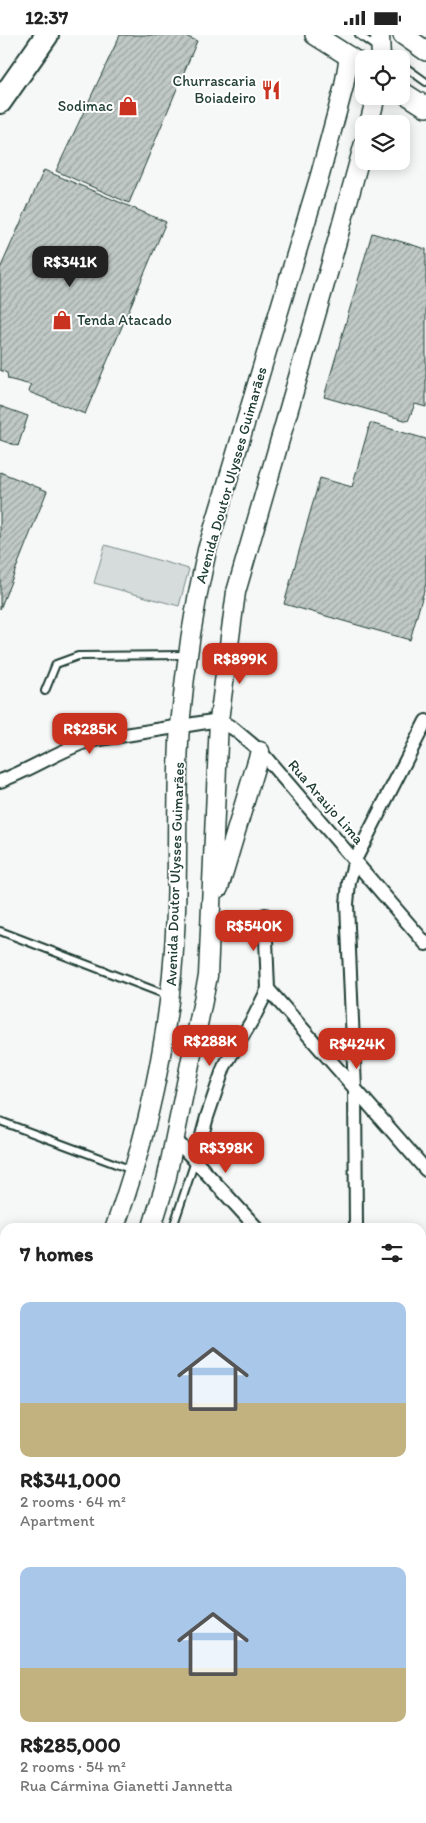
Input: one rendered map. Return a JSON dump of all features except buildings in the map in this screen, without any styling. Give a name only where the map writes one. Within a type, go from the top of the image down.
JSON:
[{"type":"highway","points":[[0,102],[47,35]]},
{"type":"main road","points":[[316,35],[355,60]]},
{"type":"main road","points":[[403,35],[426,51]]},
{"type":"main road","name":"Avenida Doutor Ulysses Guimarães","points":[[116,1223],[135,1171],[170,997],[175,933],[180,725],[198,589],[207,551],[320,175],[344,86],[355,65]]},
{"type":"main road","points":[[410,97],[426,107]]},
{"type":"main road","points":[[153,1223],[166,1181],[208,975],[219,720],[236,592],[332,263],[357,170]]},
{"type":"main road","points":[[212,912],[260,751]]},
{"type":"street","points":[[0,781],[22,773],[71,747],[88,741],[219,720]]},
{"type":"street","name":"Rua Araujo Lima","points":[[219,720],[234,729],[260,751],[426,944]]},
{"type":"street","points":[[356,1223],[355,1089],[347,904],[349,882],[355,860],[426,722]]},
{"type":"street","points":[[195,1161],[207,1117],[224,1067],[254,1017],[268,989],[265,915]]},
{"type":"street","points":[[268,989],[426,1170]]},
{"type":"street","points":[[175,1139],[252,1223]]},
{"type":"lane","points":[[359,35],[382,50]]},
{"type":"lane","points":[[410,71],[426,82]]},
{"type":"lane","points":[[45,691],[56,664],[78,656],[189,655]]},
{"type":"lane","points":[[0,931],[170,997]]},
{"type":"lane","points":[[0,1121],[135,1171]]},
{"type":"lane","points":[[174,1223],[195,1161]]},
{"type":"shaded area","points":[[105,545],[189,569],[179,606],[94,583]]},
{"type":"place","name":"Churrascaria Boiadeiro","points":[[271,90]]},
{"type":"place","name":"Sodimac","points":[[128,106]]},
{"type":"place","name":"Tenda Atacado","points":[[62,320]]}]
